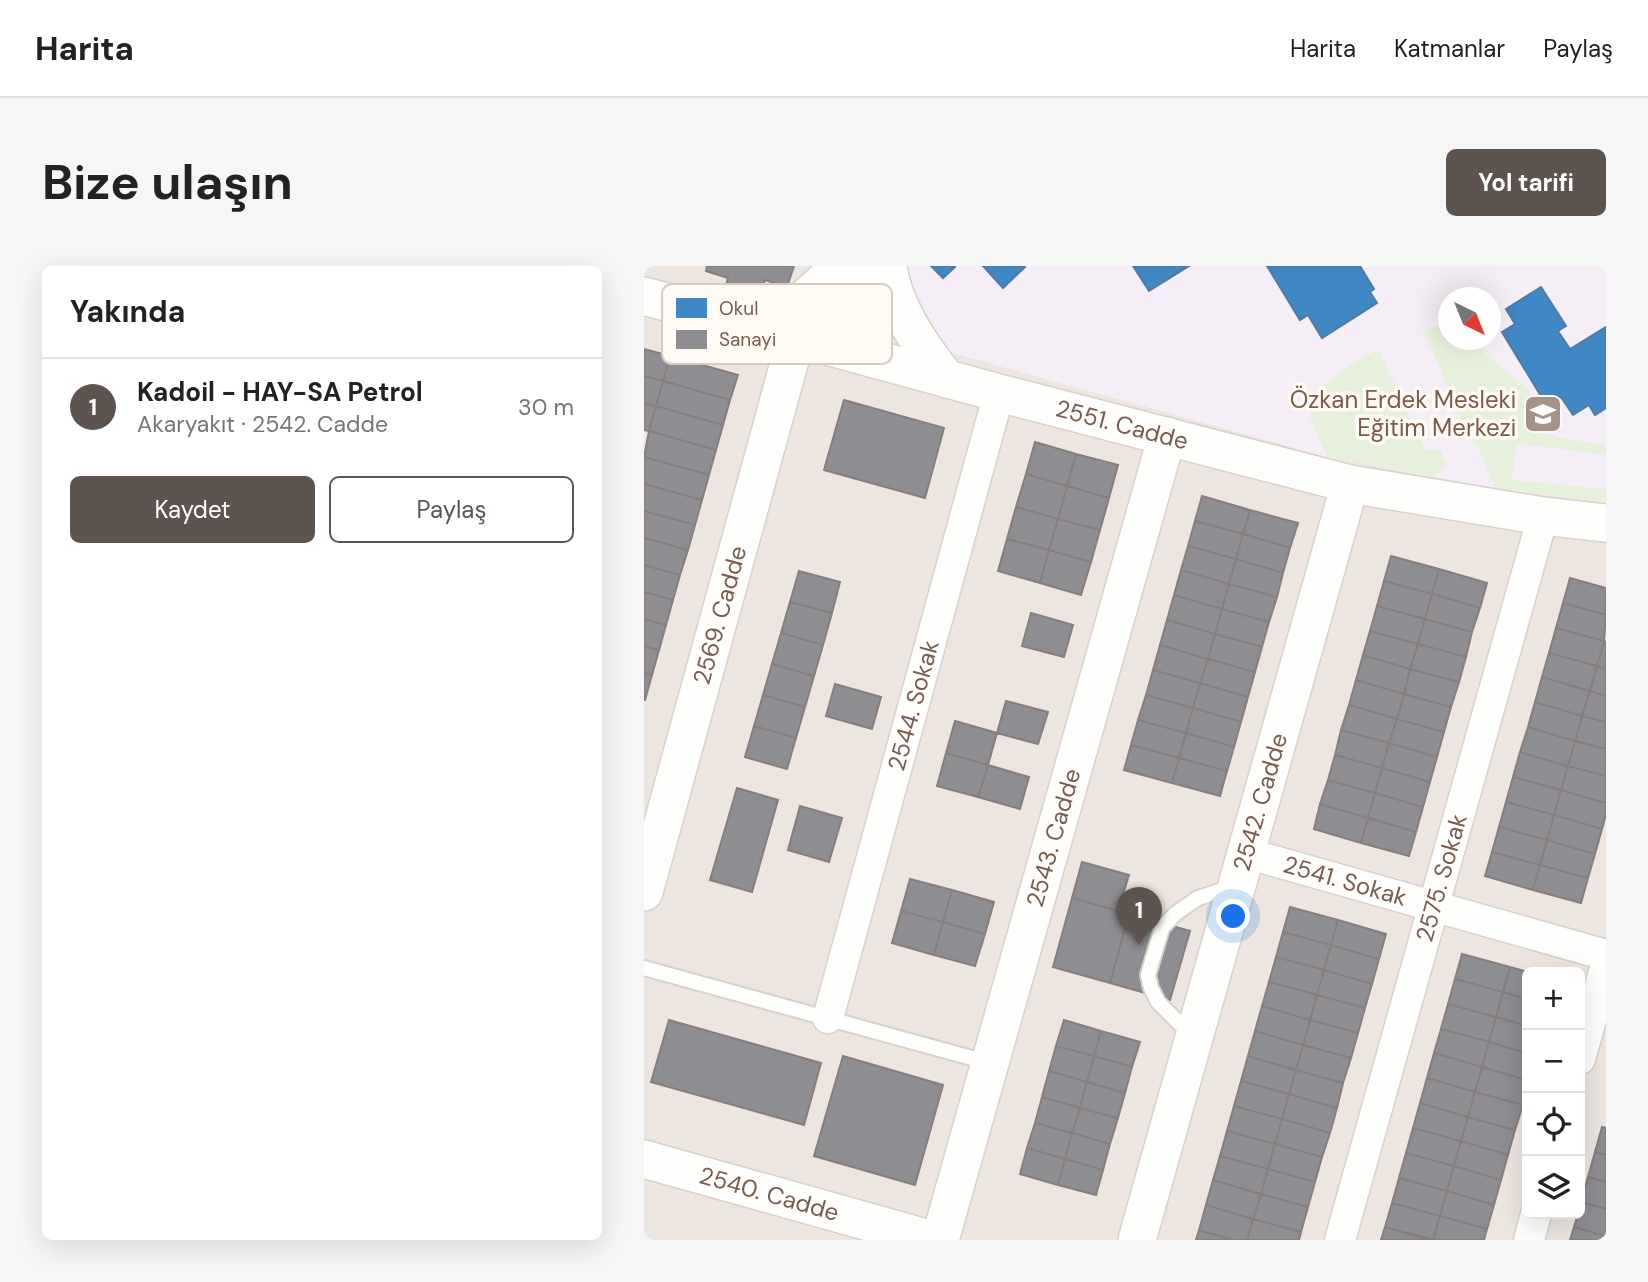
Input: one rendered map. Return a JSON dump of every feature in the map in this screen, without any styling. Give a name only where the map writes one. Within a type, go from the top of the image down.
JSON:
[{"type":"street","points":[[829,284],[841,266]]},
{"type":"street","points":[[846,284],[864,266]]},
{"type":"street","points":[[888,266],[891,284]]},
{"type":"street","points":[[892,288],[930,358],[947,379]]},
{"type":"street","name":"2551. Cadde","points":[[644,296],[662,301]]},
{"type":"street","name":"2569. Cadde","points":[[644,892],[653,824],[785,364]]},
{"type":"street","name":"2551. Cadde","points":[[892,364],[1350,484],[1543,516],[1606,523]]},
{"type":"street","name":"2544. Sokak","points":[[828,1018],[999,393]]},
{"type":"street","name":"2543. Cadde","points":[[940,1240],[1167,436]]},
{"type":"street","name":"2542. Cadde","points":[[1137,1240],[1350,484]]},
{"type":"street","name":"2575. Sokak","points":[[1340,1240],[1543,516]]},
{"type":"street","name":"2541. Sokak","points":[[1242,869],[1433,906],[1606,955]]},
{"type":"street","points":[[1585,1041],[1606,965]]},
{"type":"street","name":"2540. Cadde","points":[[644,1159],[933,1240]]},
{"type":"street","points":[[1529,1240],[1535,1219]]},
{"type":"lane","points":[[1194,1038],[1158,1002],[1148,975],[1162,928],[1175,914],[1242,869]]},
{"type":"lane","points":[[644,968],[992,1063]]},
{"type":"shaded area","points":[[644,266],[1606,266],[1606,1240],[644,1240]]},
{"type":"shaded area","points":[[902,266],[1606,266],[1606,504],[1495,488],[1327,457],[945,351]]},
{"type":"green space","points":[[1438,325],[1438,350],[1483,350],[1529,390],[1541,431],[1547,435],[1606,446],[1606,455],[1517,444],[1511,480],[1606,489],[1606,504],[1495,488],[1478,446],[1469,441],[1425,332]]},
{"type":"green space","points":[[1378,349],[1426,451],[1440,450],[1447,464],[1433,477],[1327,457],[1310,417],[1315,401],[1323,388],[1337,375]]},
{"type":"building: Okul","points":[[931,266],[954,266],[955,267],[943,278]]},
{"type":"building: Okul","points":[[983,266],[1024,266],[1025,267],[1003,288]]},
{"type":"building: Okul","points":[[1133,266],[1189,266],[1149,291]]},
{"type":"building: Okul","points":[[1267,266],[1360,266],[1374,289],[1370,292],[1377,303],[1322,338],[1308,315],[1300,320]]},
{"type":"building: Okul","name":"Özkan Erdek Mesleki Eğitim Merkezi","points":[[1541,287],[1566,326],[1558,331],[1570,349],[1606,327],[1606,408],[1595,415],[1589,405],[1573,415],[1561,397],[1547,406],[1502,332],[1515,324],[1506,309]]},
{"type":"building: Sanayi","points":[[707,266],[794,266],[788,284],[765,280],[764,284],[726,284],[728,278],[706,271]]},
{"type":"building: Sanayi","points":[[644,349],[662,354],[662,364],[668,364],[663,381],[644,376]]},
{"type":"building: Sanayi","points":[[668,364],[699,364],[738,375],[730,400],[663,381]]},
{"type":"building: Sanayi","points":[[644,376],[663,381],[656,406],[644,403]]},
{"type":"building: Sanayi","points":[[663,381],[730,400],[723,425],[656,406]]},
{"type":"building: Sanayi","points":[[844,400],[944,428],[925,498],[824,470]]},
{"type":"building: Sanayi","points":[[644,403],[656,406],[649,431],[644,430]]},
{"type":"building: Sanayi","points":[[656,406],[723,425],[716,450],[649,431]]},
{"type":"building: Sanayi","points":[[649,431],[716,450],[709,475],[644,457]]},
{"type":"building: Sanayi","points":[[1035,442],[1076,454],[1067,486],[1026,474]]},
{"type":"building: Sanayi","points":[[1076,454],[1118,465],[1109,498],[1067,486]]},
{"type":"building: Sanayi","points":[[644,457],[709,475],[702,500],[644,484]]},
{"type":"building: Sanayi","points":[[1026,474],[1067,486],[1058,519],[1016,507]]},
{"type":"building: Sanayi","points":[[644,484],[702,500],[695,525],[644,511]]},
{"type":"building: Sanayi","points":[[1067,486],[1109,498],[1100,530],[1058,519]]},
{"type":"building: Sanayi","points":[[1202,496],[1250,510],[1243,534],[1195,521]]},
{"type":"building: Sanayi","points":[[1016,507],[1058,519],[1049,550],[1007,539]]},
{"type":"building: Sanayi","points":[[1250,510],[1298,523],[1290,548],[1243,534]]},
{"type":"building: Sanayi","points":[[644,511],[695,525],[688,550],[644,538]]},
{"type":"building: Sanayi","points":[[1058,519],[1100,530],[1091,562],[1049,550]]},
{"type":"building: Sanayi","points":[[1195,521],[1243,534],[1236,559],[1188,546]]},
{"type":"building: Sanayi","points":[[1243,534],[1290,548],[1283,573],[1236,559]]},
{"type":"building: Sanayi","points":[[644,538],[688,550],[680,575],[644,565]]},
{"type":"building: Sanayi","points":[[1007,539],[1049,550],[1040,583],[998,571]]},
{"type":"building: Sanayi","points":[[1188,546],[1236,559],[1229,584],[1181,570]]},
{"type":"building: Sanayi","points":[[1049,550],[1091,562],[1081,595],[1040,583]]},
{"type":"building: Sanayi","points":[[1391,556],[1439,569],[1432,594],[1384,581]]},
{"type":"building: Sanayi","points":[[1236,559],[1283,573],[1277,597],[1229,584]]},
{"type":"building: Sanayi","points":[[644,565],[680,575],[673,600],[644,592]]},
{"type":"building: Sanayi","points":[[1439,569],[1487,583],[1480,608],[1432,594]]},
{"type":"building: Sanayi","points":[[1181,570],[1229,584],[1222,609],[1174,595]]},
{"type":"building: Sanayi","points":[[799,571],[840,582],[832,613],[790,602]]},
{"type":"building: Sanayi","points":[[1570,578],[1606,588],[1606,615],[1563,603]]},
{"type":"building: Sanayi","points":[[1384,581],[1432,594],[1425,619],[1377,606]]},
{"type":"building: Sanayi","points":[[1229,584],[1277,597],[1269,622],[1222,609]]},
{"type":"building: Sanayi","points":[[644,592],[673,600],[666,625],[644,619]]},
{"type":"building: Sanayi","points":[[1432,594],[1480,608],[1472,632],[1425,619]]},
{"type":"building: Sanayi","points":[[1174,595],[1222,609],[1215,634],[1167,620]]},
{"type":"building: Sanayi","points":[[790,602],[832,613],[823,645],[781,633]]},
{"type":"building: Sanayi","points":[[1563,603],[1606,615],[1604,641],[1556,628]]},
{"type":"building: Sanayi","points":[[1377,606],[1425,619],[1418,644],[1370,631]]},
{"type":"building: Sanayi","points":[[1222,609],[1269,622],[1262,647],[1215,634]]},
{"type":"building: Sanayi","points":[[1031,613],[1073,625],[1064,657],[1022,646]]},
{"type":"building: Sanayi","points":[[644,619],[666,625],[659,650],[644,646]]},
{"type":"building: Sanayi","points":[[1425,619],[1472,632],[1466,657],[1418,644]]},
{"type":"building: Sanayi","points":[[1167,620],[1215,634],[1208,659],[1160,645]]},
{"type":"building: Sanayi","points":[[1556,628],[1604,641],[1597,666],[1549,653]]},
{"type":"building: Sanayi","points":[[1370,631],[1418,644],[1410,669],[1363,655]]},
{"type":"building: Sanayi","points":[[781,633],[823,645],[814,676],[772,664]]},
{"type":"building: Sanayi","points":[[1215,634],[1262,647],[1255,672],[1208,659]]},
{"type":"building: Sanayi","points":[[1604,641],[1606,642],[1606,669],[1597,666]]},
{"type":"building: Sanayi","points":[[1418,644],[1466,657],[1459,682],[1410,669]]},
{"type":"building: Sanayi","points":[[1160,645],[1208,659],[1200,683],[1153,670]]},
{"type":"building: Sanayi","points":[[644,646],[659,650],[652,675],[644,673]]},
{"type":"building: Sanayi","points":[[1549,653],[1597,666],[1590,691],[1542,677]]},
{"type":"building: Sanayi","points":[[1363,655],[1410,669],[1404,694],[1356,680]]},
{"type":"building: Sanayi","points":[[1208,659],[1255,672],[1248,697],[1200,683]]},
{"type":"building: Sanayi","points":[[772,664],[814,676],[805,707],[763,695]]},
{"type":"building: Sanayi","points":[[1597,666],[1606,669],[1606,696],[1590,691]]},
{"type":"building: Sanayi","points":[[1410,669],[1459,682],[1451,707],[1404,694]]},
{"type":"building: Sanayi","points":[[1153,670],[1200,683],[1193,708],[1146,695]]},
{"type":"building: Sanayi","points":[[644,673],[652,675],[645,700],[644,700]]},
{"type":"building: Sanayi","points":[[1542,677],[1590,691],[1582,716],[1535,702]]},
{"type":"building: Sanayi","points":[[1356,680],[1404,694],[1397,719],[1349,705]]},
{"type":"building: Sanayi","points":[[1200,683],[1248,697],[1241,722],[1193,708]]},
{"type":"building: Sanayi","points":[[835,684],[881,697],[872,729],[826,716]]},
{"type":"building: Sanayi","points":[[1590,691],[1606,696],[1606,722],[1582,716]]},
{"type":"building: Sanayi","points":[[1404,694],[1451,707],[1444,732],[1397,719]]},
{"type":"building: Sanayi","points":[[763,695],[805,707],[796,738],[754,726]]},
{"type":"building: Sanayi","points":[[1146,695],[1193,708],[1186,733],[1138,720]]},
{"type":"building: Sanayi","points":[[1006,701],[1048,712],[1038,744],[997,733]]},
{"type":"building: Sanayi","points":[[1535,702],[1582,716],[1575,741],[1528,727]]},
{"type":"building: Sanayi","points":[[1349,705],[1397,719],[1389,743],[1341,730]]},
{"type":"building: Sanayi","points":[[1193,708],[1241,722],[1234,747],[1186,733]]},
{"type":"building: Sanayi","points":[[1582,716],[1606,722],[1606,749],[1575,741]]},
{"type":"building: Sanayi","points":[[1397,719],[1444,732],[1437,757],[1389,743]]},
{"type":"building: Sanayi","points":[[1138,720],[1186,733],[1179,758],[1131,745]]},
{"type":"building: Sanayi","points":[[955,721],[997,733],[988,765],[946,753]]},
{"type":"building: Sanayi","points":[[754,726],[796,738],[787,769],[745,757]]},
{"type":"building: Sanayi","points":[[1528,727],[1575,741],[1568,766],[1520,752]]},
{"type":"building: Sanayi","points":[[1341,730],[1389,743],[1382,768],[1335,755]]},
{"type":"building: Sanayi","points":[[1186,733],[1234,747],[1227,771],[1179,758]]},
{"type":"building: Sanayi","points":[[1575,741],[1606,749],[1606,776],[1568,766]]},
{"type":"building: Sanayi","points":[[1389,743],[1437,757],[1430,782],[1382,768]]},
{"type":"building: Sanayi","points":[[1131,745],[1179,758],[1172,783],[1124,770]]},
{"type":"building: Sanayi","points":[[1520,752],[1568,766],[1561,790],[1513,777]]},
{"type":"building: Sanayi","points":[[946,753],[988,765],[978,797],[937,786]]},
{"type":"building: Sanayi","points":[[1335,755],[1382,768],[1375,793],[1328,780]]},
{"type":"building: Sanayi","points":[[1179,758],[1227,771],[1220,796],[1172,783]]},
{"type":"building: Sanayi","points":[[988,765],[1029,777],[1020,809],[978,797]]},
{"type":"building: Sanayi","points":[[1568,766],[1606,776],[1606,803],[1561,790]]},
{"type":"building: Sanayi","points":[[1382,768],[1430,782],[1423,807],[1375,793]]},
{"type":"building: Sanayi","points":[[1513,777],[1561,790],[1554,815],[1506,802]]},
{"type":"building: Sanayi","points":[[1328,780],[1375,793],[1368,818],[1320,804]]},
{"type":"building: Sanayi","points":[[737,788],[778,800],[752,892],[710,880]]},
{"type":"building: Sanayi","points":[[1561,790],[1606,803],[1602,829],[1554,815]]},
{"type":"building: Sanayi","points":[[1375,793],[1423,807],[1416,832],[1368,818]]},
{"type":"building: Sanayi","points":[[1506,802],[1554,815],[1547,840],[1499,827]]},
{"type":"building: Sanayi","points":[[1320,804],[1368,818],[1361,843],[1314,829]]},
{"type":"building: Sanayi","points":[[800,806],[842,818],[829,862],[788,850]]},
{"type":"building: Sanayi","points":[[1554,815],[1602,829],[1595,854],[1547,840]]},
{"type":"building: Sanayi","points":[[1368,818],[1416,832],[1409,856],[1361,843]]},
{"type":"building: Sanayi","points":[[1499,827],[1547,840],[1540,865],[1492,852]]},
{"type":"building: Sanayi","points":[[1547,840],[1595,854],[1588,878],[1540,865]]},
{"type":"building: Sanayi","points":[[1492,852],[1540,865],[1533,890],[1485,876]]},
{"type":"building: Sanayi","points":[[1082,862],[1129,875],[1118,911],[1072,898]]},
{"type":"building: Sanayi","points":[[1540,865],[1588,878],[1581,903],[1533,890]]},
{"type":"building: Sanayi","points":[[910,879],[952,890],[943,922],[901,911]]},
{"type":"building: Sanayi","points":[[952,890],[994,902],[985,934],[943,922]]},
{"type":"building: Sanayi","points":[[1072,898],[1129,914],[1110,983],[1053,967]]},
{"type":"building: Sanayi","points":[[1290,907],[1338,920],[1331,945],[1283,932]]},
{"type":"building: Sanayi","points":[[901,911],[943,922],[934,955],[892,943]]},
{"type":"building: Sanayi","points":[[1129,914],[1190,931],[1170,1000],[1110,983]]},
{"type":"building: Sanayi","points":[[1338,920],[1386,934],[1379,959],[1331,945]]},
{"type":"building: Sanayi","points":[[943,922],[985,934],[975,966],[934,955]]},
{"type":"building: Sanayi","points":[[1283,932],[1331,945],[1324,970],[1276,957]]},
{"type":"building: Sanayi","points":[[1331,945],[1379,959],[1372,984],[1324,970]]},
{"type":"building: Sanayi","points":[[1462,954],[1510,967],[1503,992],[1455,979]]},
{"type":"building: Sanayi","points":[[1276,957],[1324,970],[1317,995],[1269,982]]},
{"type":"building: Sanayi","points":[[1510,967],[1522,970],[1522,998],[1503,992]]},
{"type":"building: Sanayi","points":[[1324,970],[1372,984],[1365,1008],[1317,995]]},
{"type":"building: Sanayi","points":[[1455,979],[1503,992],[1496,1017],[1448,1004]]},
{"type":"building: Sanayi","points":[[1269,982],[1317,995],[1310,1020],[1262,1006]]},
{"type":"building: Sanayi","points":[[1503,992],[1522,998],[1522,1025],[1496,1017]]},
{"type":"building: Sanayi","points":[[1317,995],[1365,1008],[1358,1033],[1310,1020]]},
{"type":"building: Sanayi","points":[[1448,1004],[1496,1017],[1489,1042],[1441,1029]]},
{"type":"building: Sanayi","points":[[1262,1006],[1310,1020],[1303,1045],[1255,1031]]},
{"type":"building: Sanayi","points":[[1496,1017],[1522,1025],[1522,1052],[1489,1042]]},
{"type":"building: Sanayi","points":[[669,1020],[821,1063],[804,1125],[651,1082]]},
{"type":"building: Sanayi","points":[[1064,1020],[1101,1031],[1094,1056],[1056,1046]]},
{"type":"building: Sanayi","points":[[1310,1020],[1358,1033],[1351,1058],[1303,1045]]},
{"type":"building: Sanayi","points":[[1441,1029],[1489,1042],[1482,1067],[1434,1053]]},
{"type":"building: Sanayi","points":[[1101,1031],[1140,1042],[1132,1067],[1094,1056]]},
{"type":"building: Sanayi","points":[[1255,1031],[1303,1045],[1296,1070],[1248,1056]]},
{"type":"building: Sanayi","points":[[1489,1042],[1522,1052],[1522,1079],[1482,1067]]},
{"type":"building: Sanayi","points":[[1303,1045],[1351,1058],[1343,1083],[1296,1070]]},
{"type":"building: Sanayi","points":[[1056,1046],[1094,1056],[1087,1082],[1049,1071]]},
{"type":"building: Sanayi","points":[[1434,1053],[1482,1067],[1475,1092],[1427,1078]]},
{"type":"building: Sanayi","points":[[843,1056],[943,1085],[915,1185],[814,1156]]},
{"type":"building: Sanayi","points":[[1094,1056],[1132,1067],[1125,1093],[1087,1082]]},
{"type":"building: Sanayi","points":[[1248,1056],[1296,1070],[1289,1094],[1241,1081]]},
{"type":"building: Sanayi","points":[[1482,1067],[1522,1079],[1522,1105],[1475,1092]]},
{"type":"building: Sanayi","points":[[1296,1070],[1343,1083],[1337,1108],[1289,1094]]},
{"type":"building: Sanayi","points":[[1049,1071],[1087,1082],[1080,1108],[1042,1097]]},
{"type":"building: Sanayi","points":[[1427,1078],[1475,1092],[1468,1117],[1420,1103]]},
{"type":"building: Sanayi","points":[[1241,1081],[1289,1094],[1282,1119],[1234,1106]]},
{"type":"building: Sanayi","points":[[1087,1082],[1125,1093],[1118,1118],[1080,1108]]},
{"type":"building: Sanayi","points":[[1475,1092],[1522,1105],[1515,1130],[1468,1117]]},
{"type":"building: Sanayi","points":[[1289,1094],[1337,1108],[1330,1133],[1282,1119]]},
{"type":"building: Sanayi","points":[[1042,1097],[1080,1108],[1072,1133],[1035,1123]]},
{"type":"building: Sanayi","points":[[1420,1103],[1468,1117],[1461,1141],[1413,1128]]},
{"type":"building: Sanayi","points":[[1234,1106],[1282,1119],[1275,1144],[1227,1131]]},
{"type":"building: Sanayi","points":[[1080,1108],[1118,1118],[1110,1144],[1072,1133]]},
{"type":"building: Sanayi","points":[[1468,1117],[1515,1130],[1508,1155],[1461,1141]]},
{"type":"building: Sanayi","points":[[1282,1119],[1330,1133],[1322,1157],[1275,1144]]},
{"type":"building: Sanayi","points":[[1035,1123],[1072,1133],[1065,1159],[1027,1148]]},
{"type":"building: Sanayi","points":[[1602,1127],[1606,1128],[1606,1155],[1595,1152]]},
{"type":"building: Sanayi","points":[[1413,1128],[1461,1141],[1454,1166],[1406,1153]]},
{"type":"building: Sanayi","points":[[1227,1131],[1275,1144],[1268,1169],[1220,1156]]},
{"type":"building: Sanayi","points":[[1072,1133],[1110,1144],[1103,1170],[1065,1159]]},
{"type":"building: Sanayi","points":[[1461,1141],[1508,1155],[1501,1180],[1454,1166]]},
{"type":"building: Sanayi","points":[[1275,1144],[1322,1157],[1315,1182],[1268,1169]]},
{"type":"building: Sanayi","points":[[1027,1148],[1065,1159],[1058,1185],[1020,1174]]},
{"type":"building: Sanayi","points":[[1595,1152],[1606,1155],[1606,1182],[1588,1177]]},
{"type":"building: Sanayi","points":[[1406,1153],[1454,1166],[1447,1191],[1399,1178]]},
{"type":"building: Sanayi","points":[[1220,1156],[1268,1169],[1261,1194],[1213,1180]]},
{"type":"building: Sanayi","points":[[1065,1159],[1103,1170],[1096,1195],[1058,1185]]},
{"type":"building: Sanayi","points":[[1454,1166],[1501,1180],[1494,1205],[1447,1191]]},
{"type":"building: Sanayi","points":[[1268,1169],[1315,1182],[1308,1207],[1261,1194]]},
{"type":"building: Sanayi","points":[[1588,1177],[1606,1182],[1606,1209],[1585,1203]]},
{"type":"building: Sanayi","points":[[1399,1178],[1447,1191],[1440,1216],[1392,1203]]},
{"type":"building: Sanayi","points":[[1213,1180],[1261,1194],[1253,1219],[1206,1205]]},
{"type":"building: Sanayi","points":[[1447,1191],[1494,1205],[1487,1229],[1440,1216]]},
{"type":"building: Sanayi","points":[[1261,1194],[1308,1207],[1301,1232],[1253,1219]]},
{"type":"building: Sanayi","points":[[1392,1203],[1440,1216],[1433,1240],[1385,1227]]},
{"type":"building: Sanayi","points":[[1585,1203],[1606,1209],[1606,1236],[1574,1227],[1576,1219],[1585,1219]]},
{"type":"building: Sanayi","points":[[1206,1205],[1253,1219],[1247,1240],[1233,1240],[1199,1230]]},
{"type":"building: Sanayi","points":[[1440,1216],[1487,1229],[1484,1240],[1433,1240]]},
{"type":"building: Sanayi","points":[[1253,1219],[1301,1232],[1299,1240],[1247,1240]]},
{"type":"building: Sanayi","points":[[1385,1227],[1429,1240],[1381,1240]]},
{"type":"building: Sanayi","points":[[1574,1227],[1606,1236],[1606,1240],[1570,1240]]},
{"type":"building: Sanayi","points":[[1199,1230],[1233,1240],[1196,1240]]},
{"type":"place","name":"Özkan Erdek Mesleki Eğitim Merkezi","points":[[1543,414]]},
{"type":"place","name":"Kadoil - HAY-SA Petrol","points":[[1139,945]]}]
